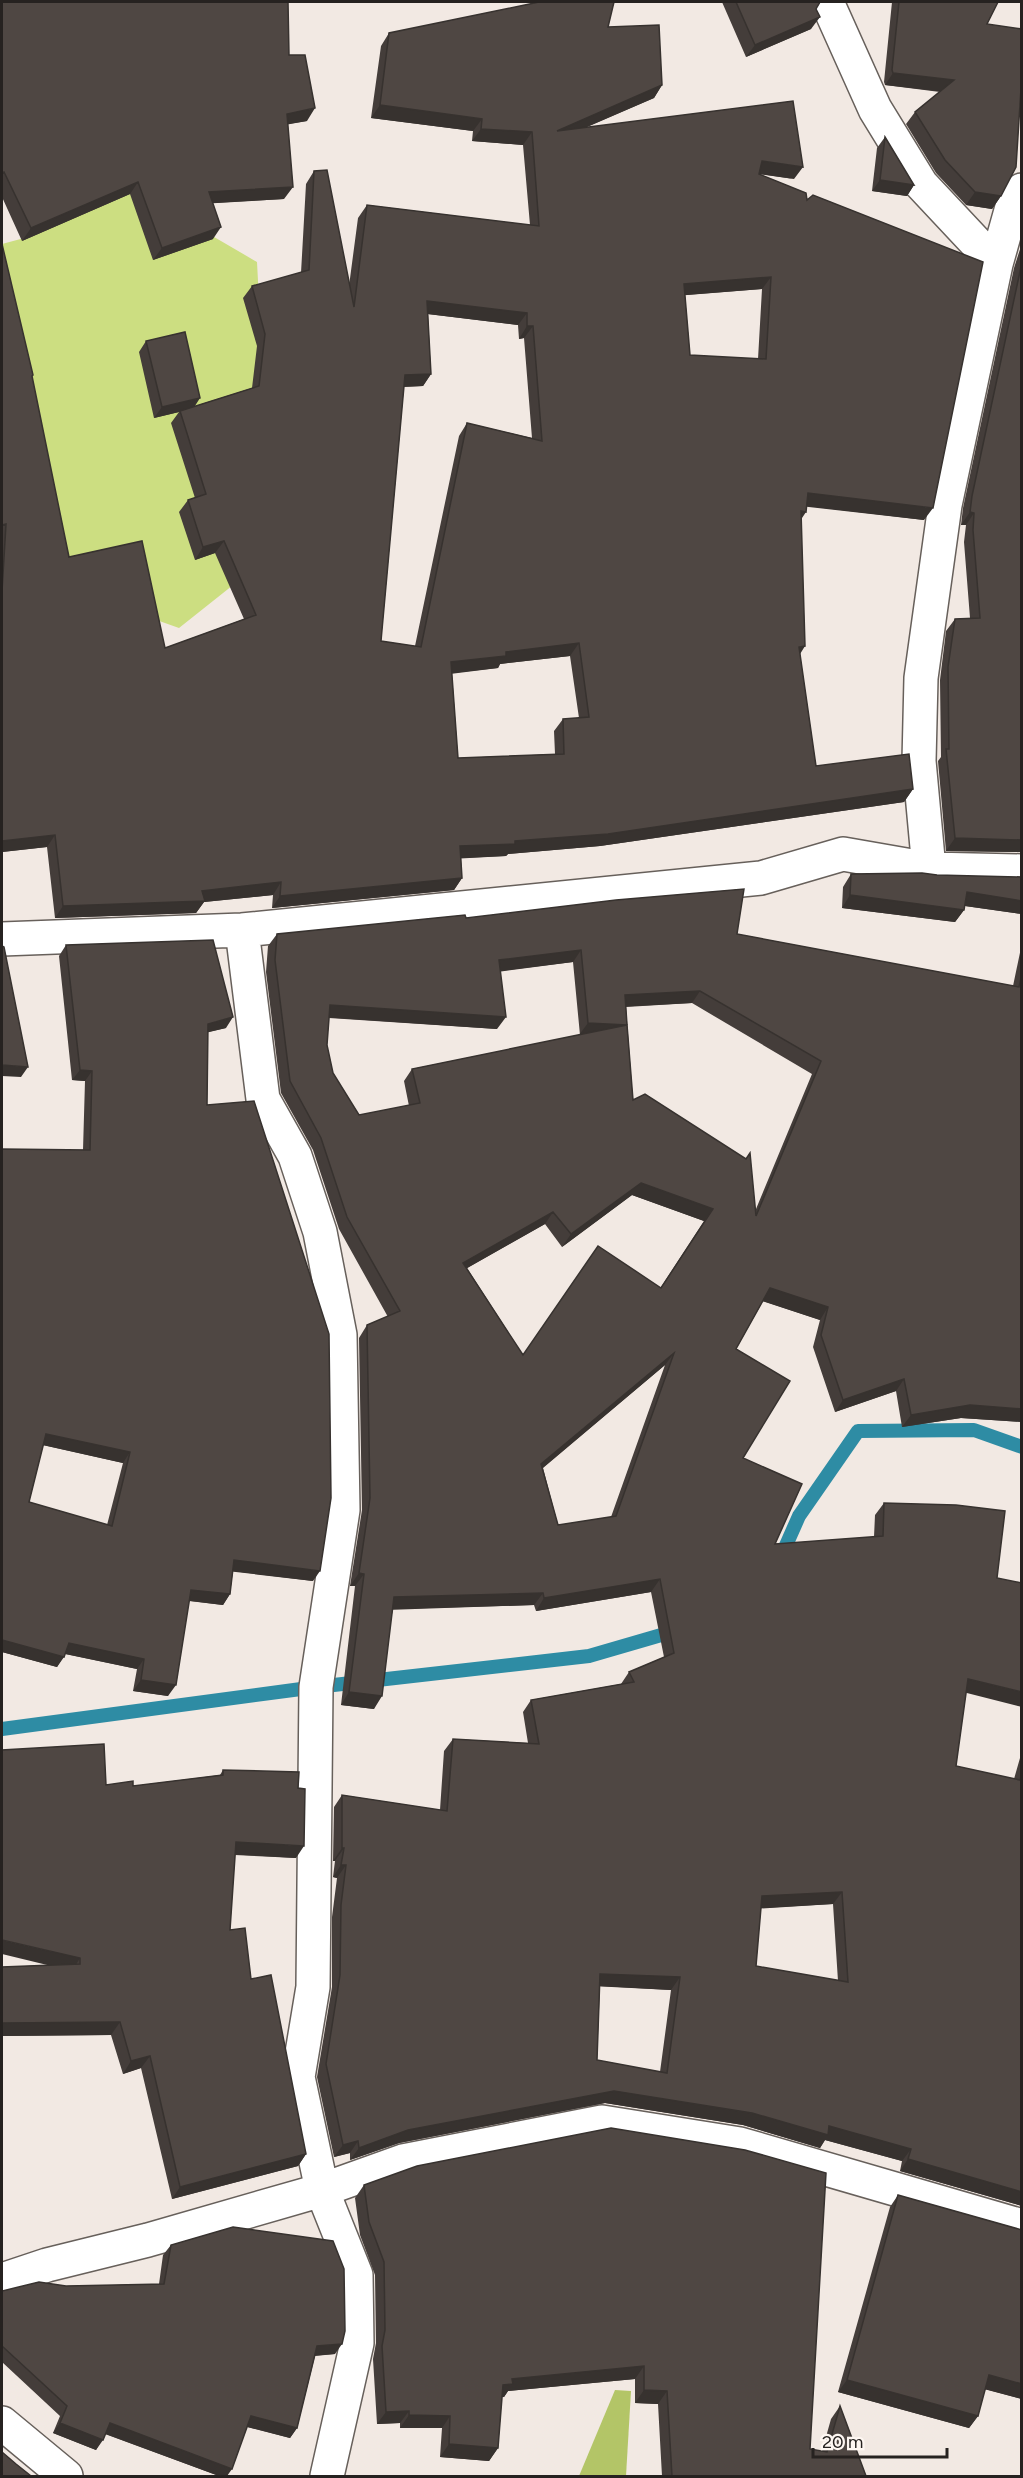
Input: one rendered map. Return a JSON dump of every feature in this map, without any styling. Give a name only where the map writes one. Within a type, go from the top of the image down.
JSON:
[{"type":"street","points":[[827,2],[875,109],[921,184],[996,264]]},
{"type":"street","points":[[929,869],[919,761],[921,678],[945,505],[996,264],[1012,207],[1022,190]]},
{"type":"street","points":[[2,939],[242,930],[761,878],[843,854],[929,869],[1022,872]]},
{"type":"street","points":[[242,930],[263,1099],[295,1156],[320,1232],[340,1335],[343,1510],[316,1688],[313,1987],[298,2077],[322,2190],[356,2275],[357,2343],[327,2476]]},
{"type":"street","points":[[2,2280],[47,2265],[148,2240],[322,2190],[403,2161],[602,2122],[740,2144],[1022,2226]]},
{"type":"street","points":[[2,2423],[66,2476]]},
{"type":"green space","points":[[106,174],[257,262],[269,491],[252,570],[179,628],[2,565],[2,244],[28,237]]},
{"type":"green space","points":[[615,2390],[631,2391],[626,2476],[579,2476]]},
{"type":"building","points":[[2,2],[288,2],[289,55],[305,55],[315,108],[287,114],[293,187],[209,192],[221,227],[162,248],[138,182],[31,228],[4,172],[2,173]]},
{"type":"building","points":[[539,2],[614,2],[608,27],[659,25],[662,85],[557,131],[793,101],[803,167],[762,161],[759,174],[806,193],[807,200],[813,195],[983,262],[933,508],[808,493],[806,512],[801,511],[805,646],[799,647],[816,766],[909,754],[913,789],[608,834],[515,841],[515,844],[460,846],[462,878],[280,896],[281,882],[202,891],[205,901],[63,906],[55,835],[2,841],[2,591],[6,524],[2,525],[2,244],[33,375],[69,557],[142,541],[165,648],[256,615],[224,541],[203,547],[188,500],[206,494],[180,411],[259,386],[265,334],[252,286],[309,270],[314,171],[327,170],[354,307],[367,205],[539,226],[532,132],[481,129],[482,119],[380,105],[389,33]],"holes":[[[771,277],[766,359],[690,355],[684,284]],[[427,301],[527,313],[527,326],[533,326],[542,441],[467,423],[421,647],[381,641],[405,375],[431,374]],[[579,643],[589,717],[563,719],[564,754],[458,758],[451,662],[506,656],[506,652]]]},
{"type":"building","points":[[736,2],[820,2],[816,9],[820,17],[755,45]]},
{"type":"building","points":[[899,2],[998,2],[987,24],[1022,29],[1022,73],[1016,167],[1001,196],[975,192],[945,160],[915,112],[954,80],[893,73]]},
{"type":"building","points":[[885,137],[914,185],[880,180]]},
{"type":"building","points":[[1022,262],[1022,840],[955,838],[946,749],[949,749],[948,667],[955,619],[980,618],[973,530],[974,513],[970,512]]},
{"type":"building","points":[[185,332],[200,398],[162,407],[146,341]]},
{"type":"building","points":[[922,873],[1022,877],[1022,901],[967,892],[964,910],[850,895],[851,874]]},
{"type":"building","points":[[744,889],[737,934],[1019,987],[1022,974],[1022,1409],[970,1405],[911,1415],[904,1379],[843,1400],[821,1335],[828,1307],[770,1288],[736,1349],[790,1381],[743,1458],[802,1484],[775,1544],[883,1536],[884,1503],[956,1505],[1005,1511],[997,1578],[1022,1583],[1022,1692],[968,1679],[956,1766],[1020,1780],[1022,1773],[1022,2192],[908,2159],[911,2149],[829,2126],[828,2135],[752,2113],[614,2091],[408,2130],[359,2148],[358,2141],[343,2145],[326,2064],[340,1975],[341,1905],[346,1865],[341,1865],[344,1848],[342,1848],[342,1795],[447,1811],[453,1739],[539,1744],[531,1700],[634,1682],[629,1672],[674,1653],[660,1579],[544,1598],[543,1593],[394,1597],[382,1696],[349,1692],[364,1574],[359,1573],[370,1498],[367,1325],[400,1311],[347,1217],[321,1138],[290,1081],[275,960],[277,934],[465,915],[466,918],[616,900]],"holes":[[[581,950],[588,1023],[627,1025],[412,1069],[420,1103],[359,1115],[333,1073],[327,1045],[330,1005],[506,1017],[499,960]],[[700,991],[821,1061],[756,1216],[750,1153],[746,1159],[645,1094],[633,1100],[625,995]],[[641,1183],[713,1209],[661,1288],[598,1246],[523,1355],[463,1263],[553,1212],[571,1234]],[[674,1353],[616,1516],[558,1525],[541,1464]],[[842,1892],[848,1982],[756,1966],[762,1896]],[[600,1974],[680,1977],[667,2073],[597,2060]]]},
{"type":"building","points":[[213,940],[233,1017],[208,1024],[207,1105],[254,1101],[329,1334],[331,1498],[320,1571],[234,1560],[230,1594],[191,1590],[176,1685],[141,1680],[144,1659],[69,1643],[64,1657],[2,1640],[2,1149],[90,1150],[92,1071],[80,1070],[66,945]],"holes":[[[46,1434],[130,1452],[112,1526],[29,1502]]]},
{"type":"building","points":[[2,946],[4,947],[28,1067],[2,1065]]},
{"type":"building","points":[[104,1744],[106,1785],[133,1781],[133,1786],[223,1775],[223,1770],[299,1772],[298,1788],[305,1789],[304,1846],[236,1842],[230,1930],[245,1928],[251,1979],[271,1975],[306,2154],[180,2187],[150,2056],[131,2061],[120,2022],[2,2023],[2,1967],[80,1964],[80,1958],[2,1940],[2,1750]]},
{"type":"building","points":[[611,2128],[745,2150],[826,2173],[810,2449],[827,2452],[840,2406],[866,2476],[672,2476],[667,2391],[644,2390],[644,2366],[512,2379],[513,2384],[503,2385],[498,2448],[449,2444],[450,2416],[409,2415],[409,2411],[386,2412],[382,2346],[385,2330],[384,2262],[369,2222],[364,2185],[417,2166]]},
{"type":"building","points":[[898,2195],[1022,2230],[1022,2384],[989,2375],[978,2416],[847,2380]]},
{"type":"building","points":[[233,2227],[333,2241],[344,2269],[345,2331],[342,2344],[317,2346],[297,2428],[251,2416],[232,2469],[110,2423],[103,2440],[60,2423],[67,2406],[2,2346],[2,2291],[39,2282],[66,2286],[164,2284],[171,2245]]},
{"type":"building","points":[[2,2452],[16,2464],[31,2476],[2,2476]]},
{"type":"waterway","points":[[780,1559],[799,1516],[858,1431],[974,1430],[1022,1447]]},
{"type":"waterway","points":[[2,1729],[316,1687],[589,1656],[675,1631]]}]
